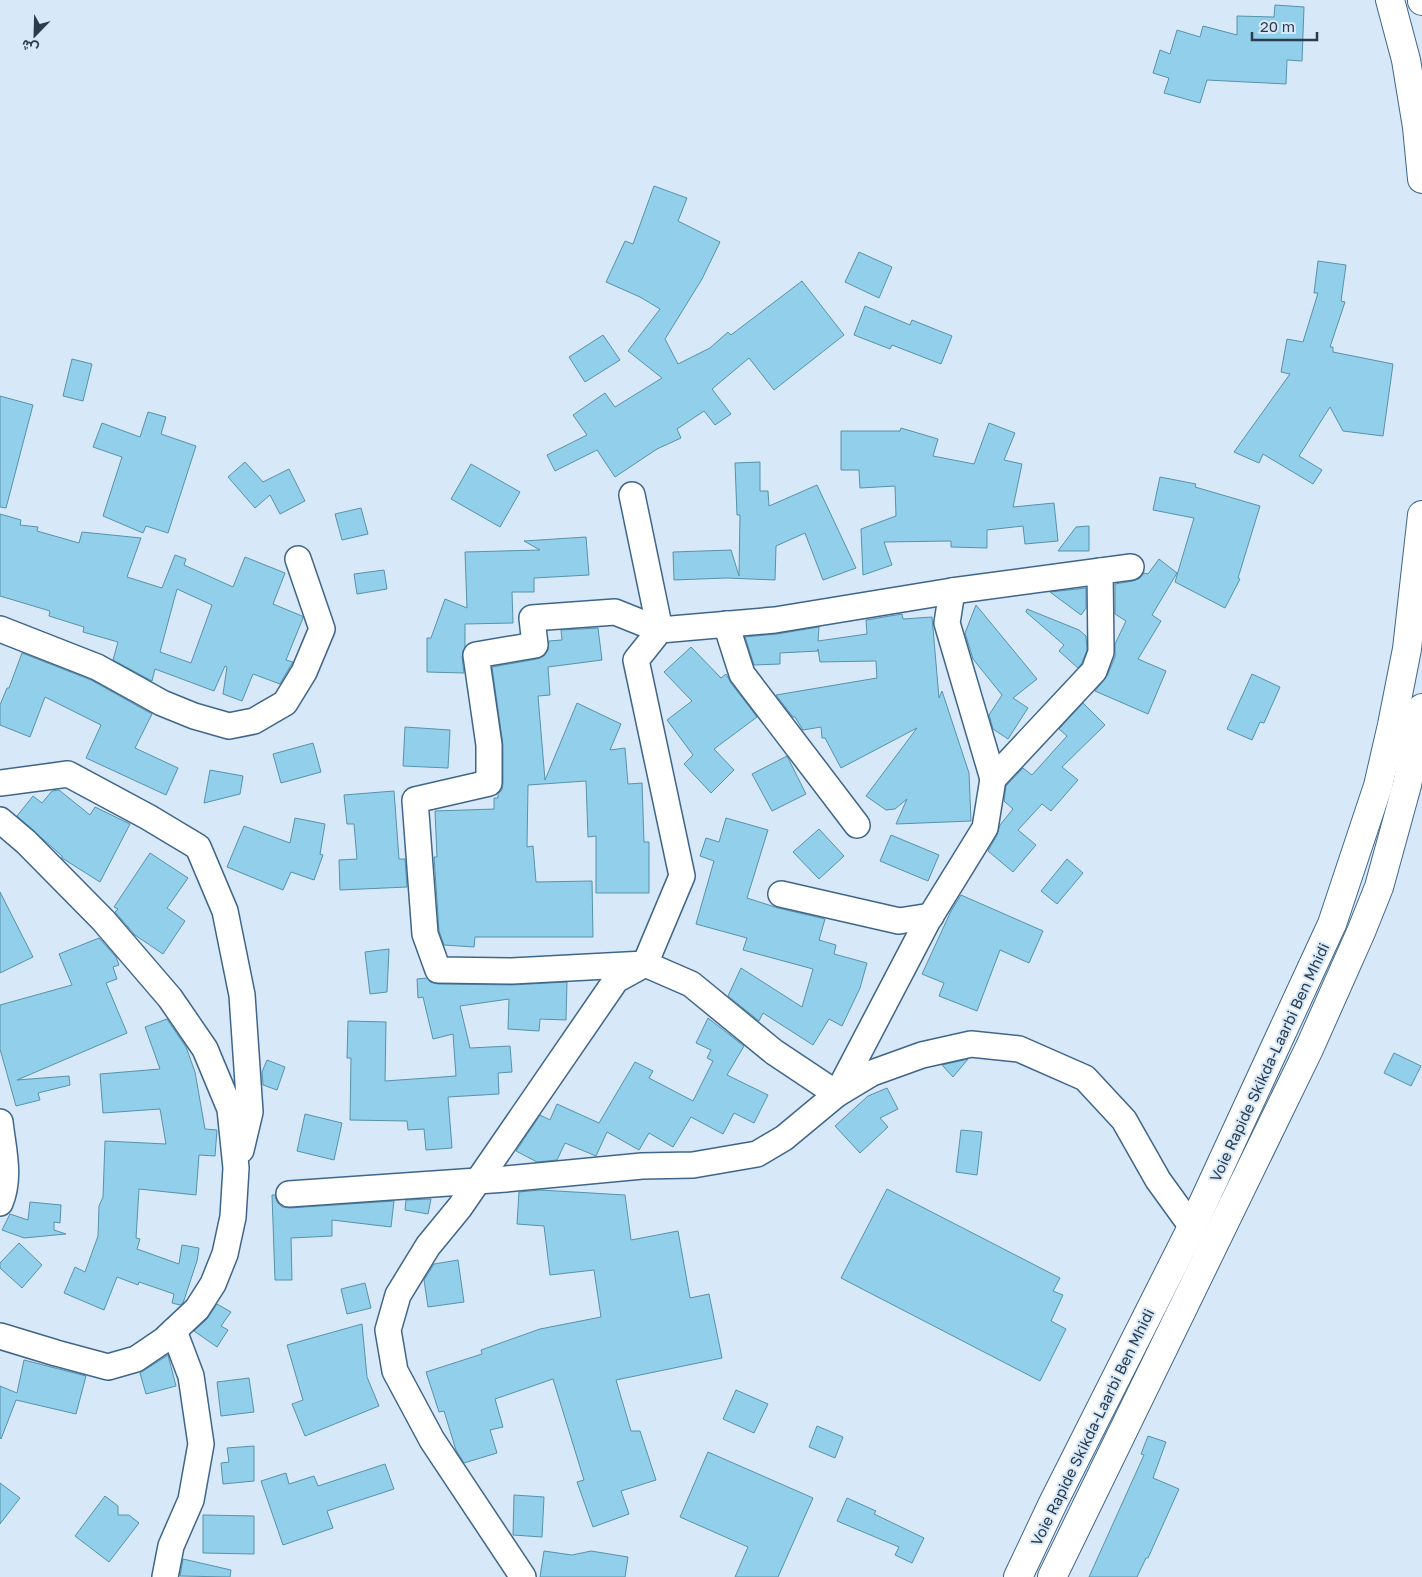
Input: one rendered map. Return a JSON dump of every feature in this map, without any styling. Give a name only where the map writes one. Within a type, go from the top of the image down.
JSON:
[{"type":"highway","points":[[1390,0],[1406,60],[1422,179]]},
{"type":"highway","name":"Voie Rapide Skikda-Laarbi Ben Mhidi","points":[[1018,1577],[1053,1503],[1192,1227],[1332,924],[1378,786],[1392,725],[1407,649],[1422,514]]},
{"type":"highway","name":"Voie Rapide Skikda-Laarbi Ben Mhidi","points":[[1052,1577],[1305,1057],[1361,932],[1379,887],[1402,803],[1422,708]]},
{"type":"street","points":[[632,495],[660,630]]},
{"type":"street","points":[[0,629],[98,668],[162,703],[194,716],[230,726],[254,722],[285,702],[304,672],[322,629],[298,559]]},
{"type":"street","points":[[837,1094],[774,1052],[691,984],[645,964],[512,971],[438,970],[424,934],[415,800],[489,783],[489,745],[476,655],[535,645],[532,618],[615,612],[660,630],[775,620],[952,591],[1131,568]]},
{"type":"street","points":[[993,779],[1094,671],[1101,652],[1100,571]]},
{"type":"street","points":[[837,1094],[930,916],[985,828],[993,779],[947,623],[952,591]]},
{"type":"street","points":[[726,624],[742,674],[857,825]]},
{"type":"street","points":[[523,1577],[432,1440],[396,1371],[388,1330],[398,1295],[428,1246],[460,1207],[616,980],[645,964],[682,876],[636,660],[660,630]]},
{"type":"street","points":[[0,783],[68,774],[198,846],[225,911],[242,995],[250,1112],[236,1168]]},
{"type":"street","points":[[0,820],[26,842],[103,920],[170,998],[205,1049],[230,1109],[236,1168],[233,1217],[224,1254],[213,1284],[197,1310],[164,1340],[136,1360],[108,1367],[56,1354],[0,1336]]},
{"type":"street","points":[[781,894],[899,921],[930,916]]},
{"type":"street","points":[[290,1194],[477,1181],[642,1166],[692,1165],[757,1154],[784,1138],[837,1094],[872,1072],[922,1055],[971,1044],[1019,1049],[1085,1078],[1124,1120],[1158,1180],[1192,1227]]},
{"type":"street","points":[[0,1122],[7,1177],[0,1203]]},
{"type":"street","points":[[165,1577],[171,1546],[191,1500],[201,1444],[191,1376],[174,1331]]},
{"type":"building","points":[[1275,5],[1304,7],[1302,61],[1287,60],[1286,84],[1207,80],[1200,103],[1164,93],[1169,78],[1153,73],[1160,50],[1170,54],[1177,30],[1200,37],[1203,26],[1237,35],[1237,16],[1274,17]]},
{"type":"building","points":[[654,186],[687,198],[678,221],[720,242],[702,279],[665,339],[678,364],[710,348],[728,332],[731,335],[802,281],[844,335],[774,390],[749,358],[712,389],[731,414],[715,425],[704,411],[677,429],[681,438],[657,449],[615,477],[597,450],[555,471],[547,455],[587,435],[573,415],[605,393],[615,407],[662,378],[628,351],[660,309],[640,297],[606,282],[625,241],[633,244]]},
{"type":"building","points":[[859,252],[892,267],[879,298],[845,282]]},
{"type":"building","points":[[1318,261],[1346,265],[1341,301],[1345,302],[1330,347],[1333,347],[1333,352],[1393,364],[1383,436],[1343,431],[1330,407],[1299,456],[1322,470],[1313,484],[1263,454],[1259,463],[1234,452],[1290,374],[1281,372],[1287,339],[1303,342],[1318,293],[1314,293]]},
{"type":"building","points":[[865,306],[910,325],[912,320],[952,336],[941,364],[892,345],[890,349],[854,335]]},
{"type":"building","points":[[603,335],[620,360],[585,382],[569,357]]},
{"type":"building","points":[[72,359],[92,364],[83,401],[63,396]]},
{"type":"building","points":[[0,396],[33,405],[6,508],[0,507]]},
{"type":"building","points":[[148,412],[166,417],[161,434],[196,446],[168,533],[146,526],[143,533],[103,516],[122,457],[93,447],[102,423],[140,437]]},
{"type":"building","points":[[989,423],[1015,433],[1004,460],[1022,464],[1013,507],[1054,503],[1058,541],[1025,544],[1023,526],[987,530],[987,548],[951,547],[951,541],[884,542],[892,565],[863,575],[861,529],[896,516],[895,486],[860,488],[859,470],[841,470],[841,431],[900,431],[901,428],[938,439],[933,456],[974,464]]},
{"type":"building","points":[[245,462],[263,482],[289,469],[305,501],[280,514],[270,495],[255,508],[228,477]]},
{"type":"building","points":[[760,462],[760,491],[768,491],[769,506],[817,485],[856,568],[823,580],[805,533],[776,546],[775,580],[727,578],[674,580],[673,552],[731,550],[739,576],[740,515],[737,515],[735,463]]},
{"type":"building","points":[[471,464],[520,492],[500,527],[451,499]]},
{"type":"building","points":[[1160,477],[1196,484],[1195,487],[1260,506],[1238,578],[1240,579],[1225,608],[1175,582],[1194,518],[1153,510]]},
{"type":"building","points":[[361,508],[368,534],[342,540],[335,514]]},
{"type":"building","points":[[0,514],[21,520],[20,525],[38,527],[37,531],[79,543],[82,532],[141,538],[127,577],[162,588],[175,555],[186,559],[184,565],[233,587],[245,557],[285,573],[273,604],[303,618],[286,660],[293,662],[280,684],[253,674],[242,701],[223,694],[227,667],[225,666],[214,691],[155,669],[152,681],[113,660],[118,642],[83,632],[84,627],[49,616],[50,611],[0,596]],"holes":[[[177,589],[212,605],[191,663],[160,652]]]},
{"type":"building","points":[[1089,526],[1089,551],[1058,551],[1076,527]]},
{"type":"building","points":[[586,537],[589,575],[534,578],[534,592],[512,592],[513,623],[465,624],[465,647],[462,657],[464,673],[427,672],[427,638],[431,638],[445,599],[467,608],[465,552],[540,550],[524,541]]},
{"type":"building","points":[[1159,559],[1177,573],[1152,615],[1161,621],[1138,659],[1166,671],[1148,714],[1095,691],[1107,676],[1115,657],[1115,644],[1126,621],[1115,614],[1115,584],[1133,581],[1140,578],[1144,573],[1148,574]]},
{"type":"building","points":[[384,570],[387,589],[357,594],[354,574]]},
{"type":"building","points":[[1086,588],[1086,608],[1081,615],[1050,592]]},
{"type":"building","points":[[976,605],[1037,679],[1013,698],[1028,708],[1008,739],[993,729],[989,715],[1002,695],[973,659],[965,633]]},
{"type":"building","points":[[1027,609],[1079,630],[1086,636],[1087,650],[1078,668],[1059,651],[1064,645],[1026,612]]},
{"type":"building","points":[[902,614],[903,619],[932,617],[939,698],[942,691],[969,773],[971,821],[896,824],[907,799],[895,809],[886,810],[866,796],[917,728],[841,768],[825,738],[822,738],[821,727],[803,730],[795,717],[793,717],[776,695],[877,678],[876,661],[820,662],[818,649],[818,651],[780,653],[780,664],[754,665],[745,637],[819,627],[818,641],[867,634],[866,620]]},
{"type":"building","points":[[598,628],[602,660],[548,667],[550,695],[538,696],[545,780],[577,703],[621,724],[610,750],[625,748],[628,784],[642,783],[644,842],[649,842],[649,893],[596,893],[596,836],[588,837],[586,781],[528,785],[527,847],[533,846],[536,882],[592,881],[593,937],[475,937],[474,947],[444,945],[439,931],[434,857],[437,857],[435,811],[494,809],[494,798],[498,798],[498,794],[502,790],[503,745],[492,667],[544,656],[548,650],[549,641],[562,640],[561,630]]},
{"type":"building","points":[[691,647],[721,678],[726,674],[757,717],[714,749],[734,770],[711,793],[684,764],[693,755],[667,720],[692,701],[664,672]]},
{"type":"building","points":[[22,653],[91,680],[152,714],[135,748],[178,768],[166,795],[86,758],[101,725],[45,697],[30,737],[0,725],[0,705],[7,688],[9,688]]},
{"type":"building","points":[[1252,674],[1280,687],[1264,723],[1260,722],[1252,740],[1227,729]]},
{"type":"building","points":[[1083,703],[1105,725],[1062,767],[1078,780],[1051,811],[1042,804],[1018,830],[1036,845],[1013,872],[988,851],[1000,825],[1013,809],[1004,801],[1006,786],[1023,768],[1032,775],[1067,736],[1059,729]]},
{"type":"building","points":[[405,727],[450,730],[448,768],[403,766]]},
{"type":"building","points":[[313,743],[321,772],[281,783],[273,754]]},
{"type":"building","points":[[787,756],[806,794],[772,811],[752,774]]},
{"type":"building","points":[[210,770],[243,776],[240,794],[204,803]]},
{"type":"building","points":[[59,790],[90,815],[95,807],[130,824],[100,882],[62,858],[17,816],[33,796],[42,803],[52,791]]},
{"type":"building","points":[[394,791],[399,859],[405,859],[407,887],[340,890],[339,860],[357,859],[354,824],[347,824],[344,795]]},
{"type":"building","points":[[295,818],[325,824],[320,854],[323,855],[314,880],[291,872],[283,890],[227,867],[244,826],[290,843]]},
{"type":"building","points":[[726,818],[768,830],[747,898],[778,908],[825,919],[819,940],[836,945],[834,954],[867,963],[860,988],[842,1026],[829,1019],[813,1045],[763,1013],[759,1021],[728,996],[741,968],[802,1007],[813,969],[743,950],[747,938],[696,924],[714,861],[700,856],[706,838],[719,842]]},
{"type":"building","points":[[819,829],[844,856],[819,879],[793,852]]},
{"type":"building","points":[[891,835],[939,855],[928,881],[880,861]]},
{"type":"building","points":[[150,853],[188,878],[167,908],[185,921],[163,954],[135,935],[115,912],[118,909],[114,907]]},
{"type":"building","points":[[1067,859],[1083,873],[1057,904],[1041,891]]},
{"type":"building","points":[[0,892],[33,957],[0,973]]},
{"type":"building","points":[[961,895],[1043,931],[1029,963],[1000,950],[977,1011],[939,996],[944,983],[922,974],[951,911]]},
{"type":"building","points":[[99,938],[116,957],[119,965],[113,967],[117,979],[106,983],[127,1033],[17,1080],[69,1076],[70,1085],[38,1093],[40,1100],[16,1106],[0,1049],[0,1005],[72,985],[59,954]]},
{"type":"building","points":[[389,949],[387,992],[370,994],[365,952]]},
{"type":"building","points":[[427,978],[430,982],[438,984],[512,985],[567,982],[566,1020],[540,1019],[539,1031],[508,1029],[509,999],[460,1006],[470,1048],[510,1046],[512,1072],[498,1073],[499,1094],[448,1097],[452,1148],[426,1150],[424,1129],[408,1130],[407,1121],[350,1120],[351,1058],[347,1058],[348,1021],[386,1022],[385,1081],[456,1076],[453,1034],[433,1039],[423,997],[418,998],[417,979]]},
{"type":"building","points":[[708,1018],[744,1046],[727,1075],[768,1095],[754,1123],[734,1113],[723,1134],[691,1117],[673,1147],[649,1133],[639,1150],[607,1132],[596,1156],[565,1143],[557,1160],[537,1162],[516,1151],[540,1115],[550,1120],[557,1104],[599,1123],[635,1062],[653,1071],[649,1078],[693,1101],[713,1061],[707,1058],[711,1050],[696,1043]]},
{"type":"building","points":[[167,1019],[186,1047],[195,1072],[205,1129],[217,1130],[215,1156],[199,1155],[196,1195],[139,1189],[136,1238],[140,1239],[137,1249],[179,1264],[182,1245],[199,1248],[197,1261],[183,1303],[180,1305],[172,1303],[174,1294],[139,1282],[138,1285],[117,1277],[104,1310],[64,1293],[75,1267],[85,1272],[98,1236],[99,1206],[103,1197],[105,1141],[166,1144],[160,1109],[103,1113],[100,1074],[160,1069],[145,1027]]},
{"type":"building","points":[[1394,1053],[1421,1066],[1411,1086],[1384,1073]]},
{"type":"building","points":[[968,1059],[953,1077],[942,1065]]},
{"type":"building","points":[[267,1060],[285,1067],[277,1090],[263,1085],[262,1072]]},
{"type":"building","points":[[887,1088],[898,1109],[880,1118],[888,1127],[860,1153],[835,1126],[868,1096]]},
{"type":"building","points":[[305,1114],[342,1123],[334,1160],[297,1151]]},
{"type":"building","points":[[961,1130],[982,1132],[977,1175],[956,1172]]},
{"type":"building","points":[[887,1189],[1060,1278],[1053,1291],[1063,1295],[1051,1321],[1066,1329],[1040,1381],[841,1278]]},
{"type":"building","points":[[540,1190],[625,1195],[631,1240],[678,1231],[690,1298],[709,1294],[722,1358],[616,1380],[631,1431],[640,1431],[656,1480],[621,1491],[629,1514],[593,1527],[577,1482],[584,1480],[553,1379],[495,1399],[503,1427],[490,1430],[497,1453],[464,1463],[456,1450],[444,1411],[439,1412],[426,1372],[482,1354],[481,1350],[540,1329],[601,1317],[594,1270],[550,1275],[544,1226],[517,1224],[519,1192]]},
{"type":"building","points":[[272,1195],[275,1195],[277,1202],[282,1207],[290,1208],[394,1201],[391,1227],[332,1220],[332,1236],[291,1238],[292,1280],[275,1280]]},
{"type":"building","points":[[431,1199],[428,1214],[405,1210],[406,1200]]},
{"type":"building","points":[[30,1202],[61,1205],[60,1223],[54,1222],[54,1230],[66,1234],[24,1238],[2,1230],[10,1214],[28,1220]]},
{"type":"building","points":[[19,1243],[42,1265],[22,1288],[0,1268],[0,1263]]},
{"type":"building","points":[[458,1260],[464,1302],[428,1307],[424,1280],[434,1264]]},
{"type":"building","points":[[365,1283],[371,1308],[347,1314],[341,1289]]},
{"type":"building","points":[[217,1304],[231,1312],[221,1326],[228,1330],[217,1347],[194,1331],[207,1319]]},
{"type":"building","points":[[362,1324],[367,1377],[379,1406],[305,1436],[292,1404],[303,1400],[287,1345]]},
{"type":"building","points":[[168,1355],[176,1386],[146,1394],[140,1373]]},
{"type":"building","points":[[24,1360],[86,1376],[76,1414],[16,1400],[1,1439],[0,1386],[17,1393]]},
{"type":"building","points":[[249,1378],[254,1412],[221,1416],[217,1382]]},
{"type":"building","points":[[736,1390],[768,1404],[754,1433],[723,1419]]},
{"type":"building","points":[[817,1426],[843,1437],[835,1458],[809,1447]]},
{"type":"building","points":[[1148,1436],[1166,1442],[1153,1478],[1179,1489],[1148,1558],[1146,1558],[1137,1577],[1089,1577],[1144,1455],[1141,1454]]},
{"type":"building","points":[[254,1446],[254,1481],[223,1484],[221,1463],[229,1462],[227,1448]]},
{"type":"building","points":[[708,1452],[813,1498],[778,1577],[735,1577],[748,1547],[680,1517]]},
{"type":"building","points":[[385,1464],[394,1489],[327,1511],[333,1528],[283,1545],[261,1481],[286,1473],[289,1484],[314,1476],[318,1486]]},
{"type":"building","points":[[0,1483],[20,1498],[0,1524]]},
{"type":"building","points":[[514,1495],[544,1497],[542,1537],[513,1535]]},
{"type":"building","points":[[105,1496],[118,1506],[118,1515],[129,1515],[139,1523],[109,1562],[75,1536]]},
{"type":"building","points":[[847,1498],[876,1511],[874,1514],[924,1538],[912,1563],[895,1555],[899,1547],[837,1521]]},
{"type":"building","points":[[203,1515],[254,1516],[254,1554],[203,1553]]},
{"type":"building","points":[[544,1551],[572,1555],[591,1551],[628,1557],[625,1577],[540,1577]]},
{"type":"building","points":[[183,1559],[231,1570],[230,1577],[180,1576]]}]
